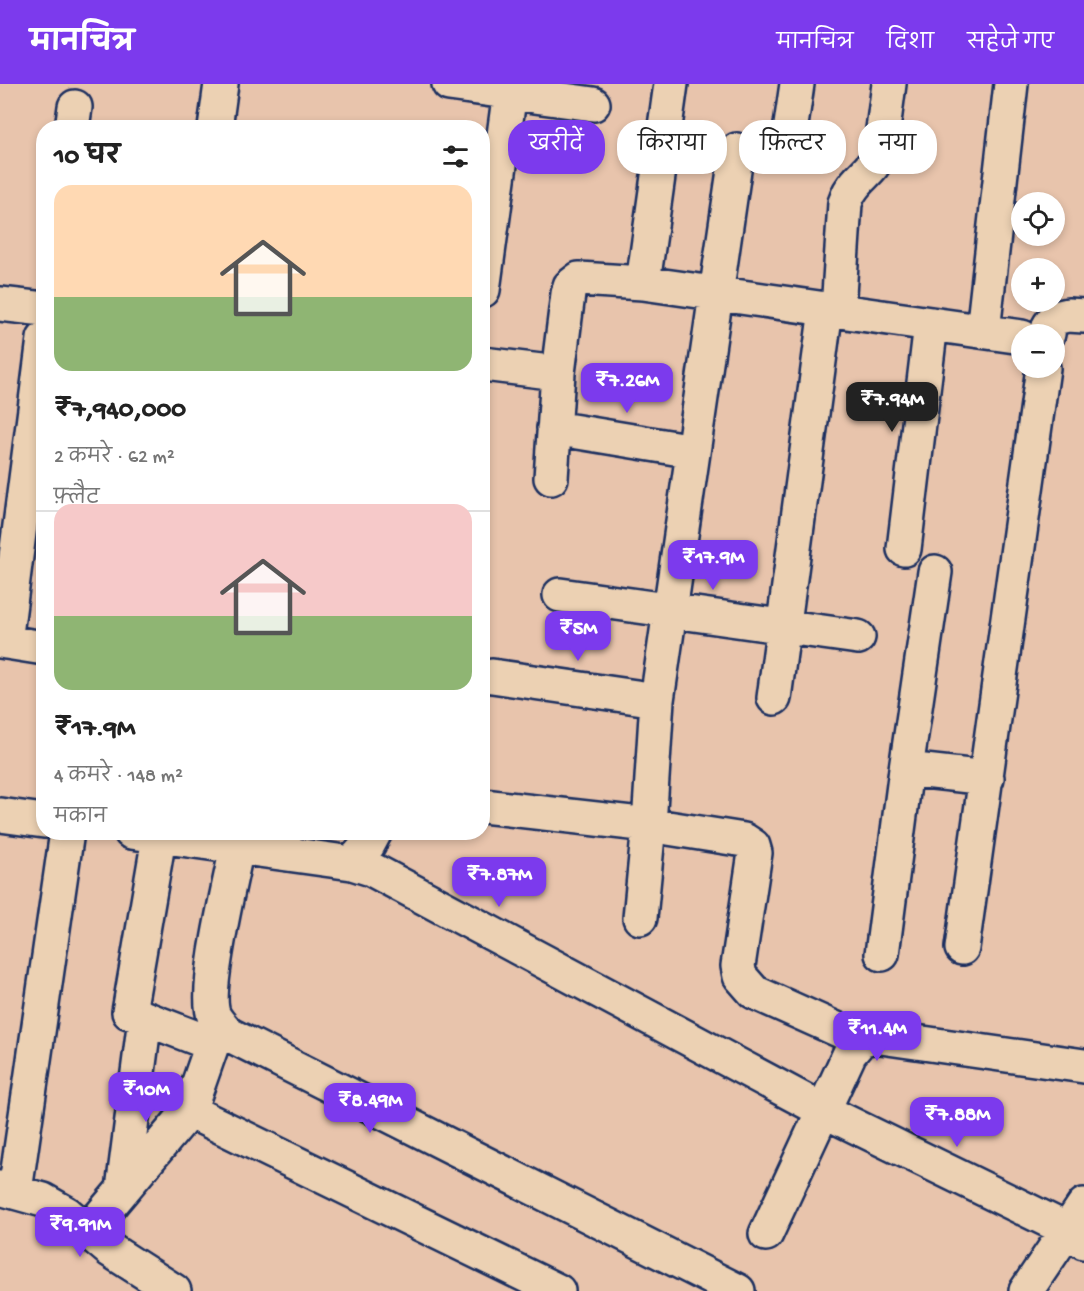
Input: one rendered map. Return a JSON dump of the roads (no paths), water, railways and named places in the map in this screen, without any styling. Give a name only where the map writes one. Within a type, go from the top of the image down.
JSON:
[{"type":"street","points":[[216,120],[221,84]]},
{"type":"street","points":[[449,84],[594,104]]},
{"type":"street","points":[[643,283],[670,84]]},
{"type":"street","points":[[792,120],[797,84]]},
{"type":"street","points":[[774,698],[832,310],[845,203],[851,189],[873,167],[879,152],[889,84]]},
{"type":"street","points":[[983,331],[1011,84]]},
{"type":"street","points":[[490,239],[510,92]]},
{"type":"street","points":[[640,918],[650,825],[657,700],[737,150]]},
{"type":"street","points":[[551,478],[558,373],[568,294],[574,281],[579,279],[643,283],[1011,335]]},
{"type":"street","points":[[0,304],[36,308]]},
{"type":"street","points":[[1050,324],[1055,318],[1068,315],[1084,316]]},
{"type":"street","points":[[904,549],[931,324]]},
{"type":"street","points":[[490,365],[558,373]]},
{"type":"street","points":[[962,948],[1042,378]]},
{"type":"street","points":[[36,397],[2,642],[36,647]]},
{"type":"street","points":[[554,428],[693,451]]},
{"type":"street","points":[[882,954],[935,572]]},
{"type":"street","points":[[560,595],[858,637]]},
{"type":"street","points":[[492,676],[657,700]]},
{"type":"street","points":[[906,769],[987,778]]},
{"type":"street","points":[[490,807],[650,825],[744,840],[753,846],[755,853],[738,966],[740,976],[754,992],[861,1040]]},
{"type":"street","points":[[0,815],[36,820]]},
{"type":"street","points":[[66,840],[7,1190],[43,1200],[66,1213],[110,1250],[174,1291]]},
{"type":"street","points":[[149,840],[129,1012],[145,1018],[216,1034],[228,1034],[722,1288]]},
{"type":"street","points":[[190,840],[352,863],[388,878],[824,1111],[1079,1226],[1026,1291]]},
{"type":"street","points":[[352,863],[371,840]]},
{"type":"street","points":[[88,1231],[189,1111],[216,1034],[211,1001],[213,974],[237,847]]},
{"type":"street","points":[[123,1190],[145,1018]]},
{"type":"street","points":[[766,1234],[850,1053],[861,1040],[874,1036],[1084,1066]]},
{"type":"street","points":[[189,1111],[558,1291]]}]
